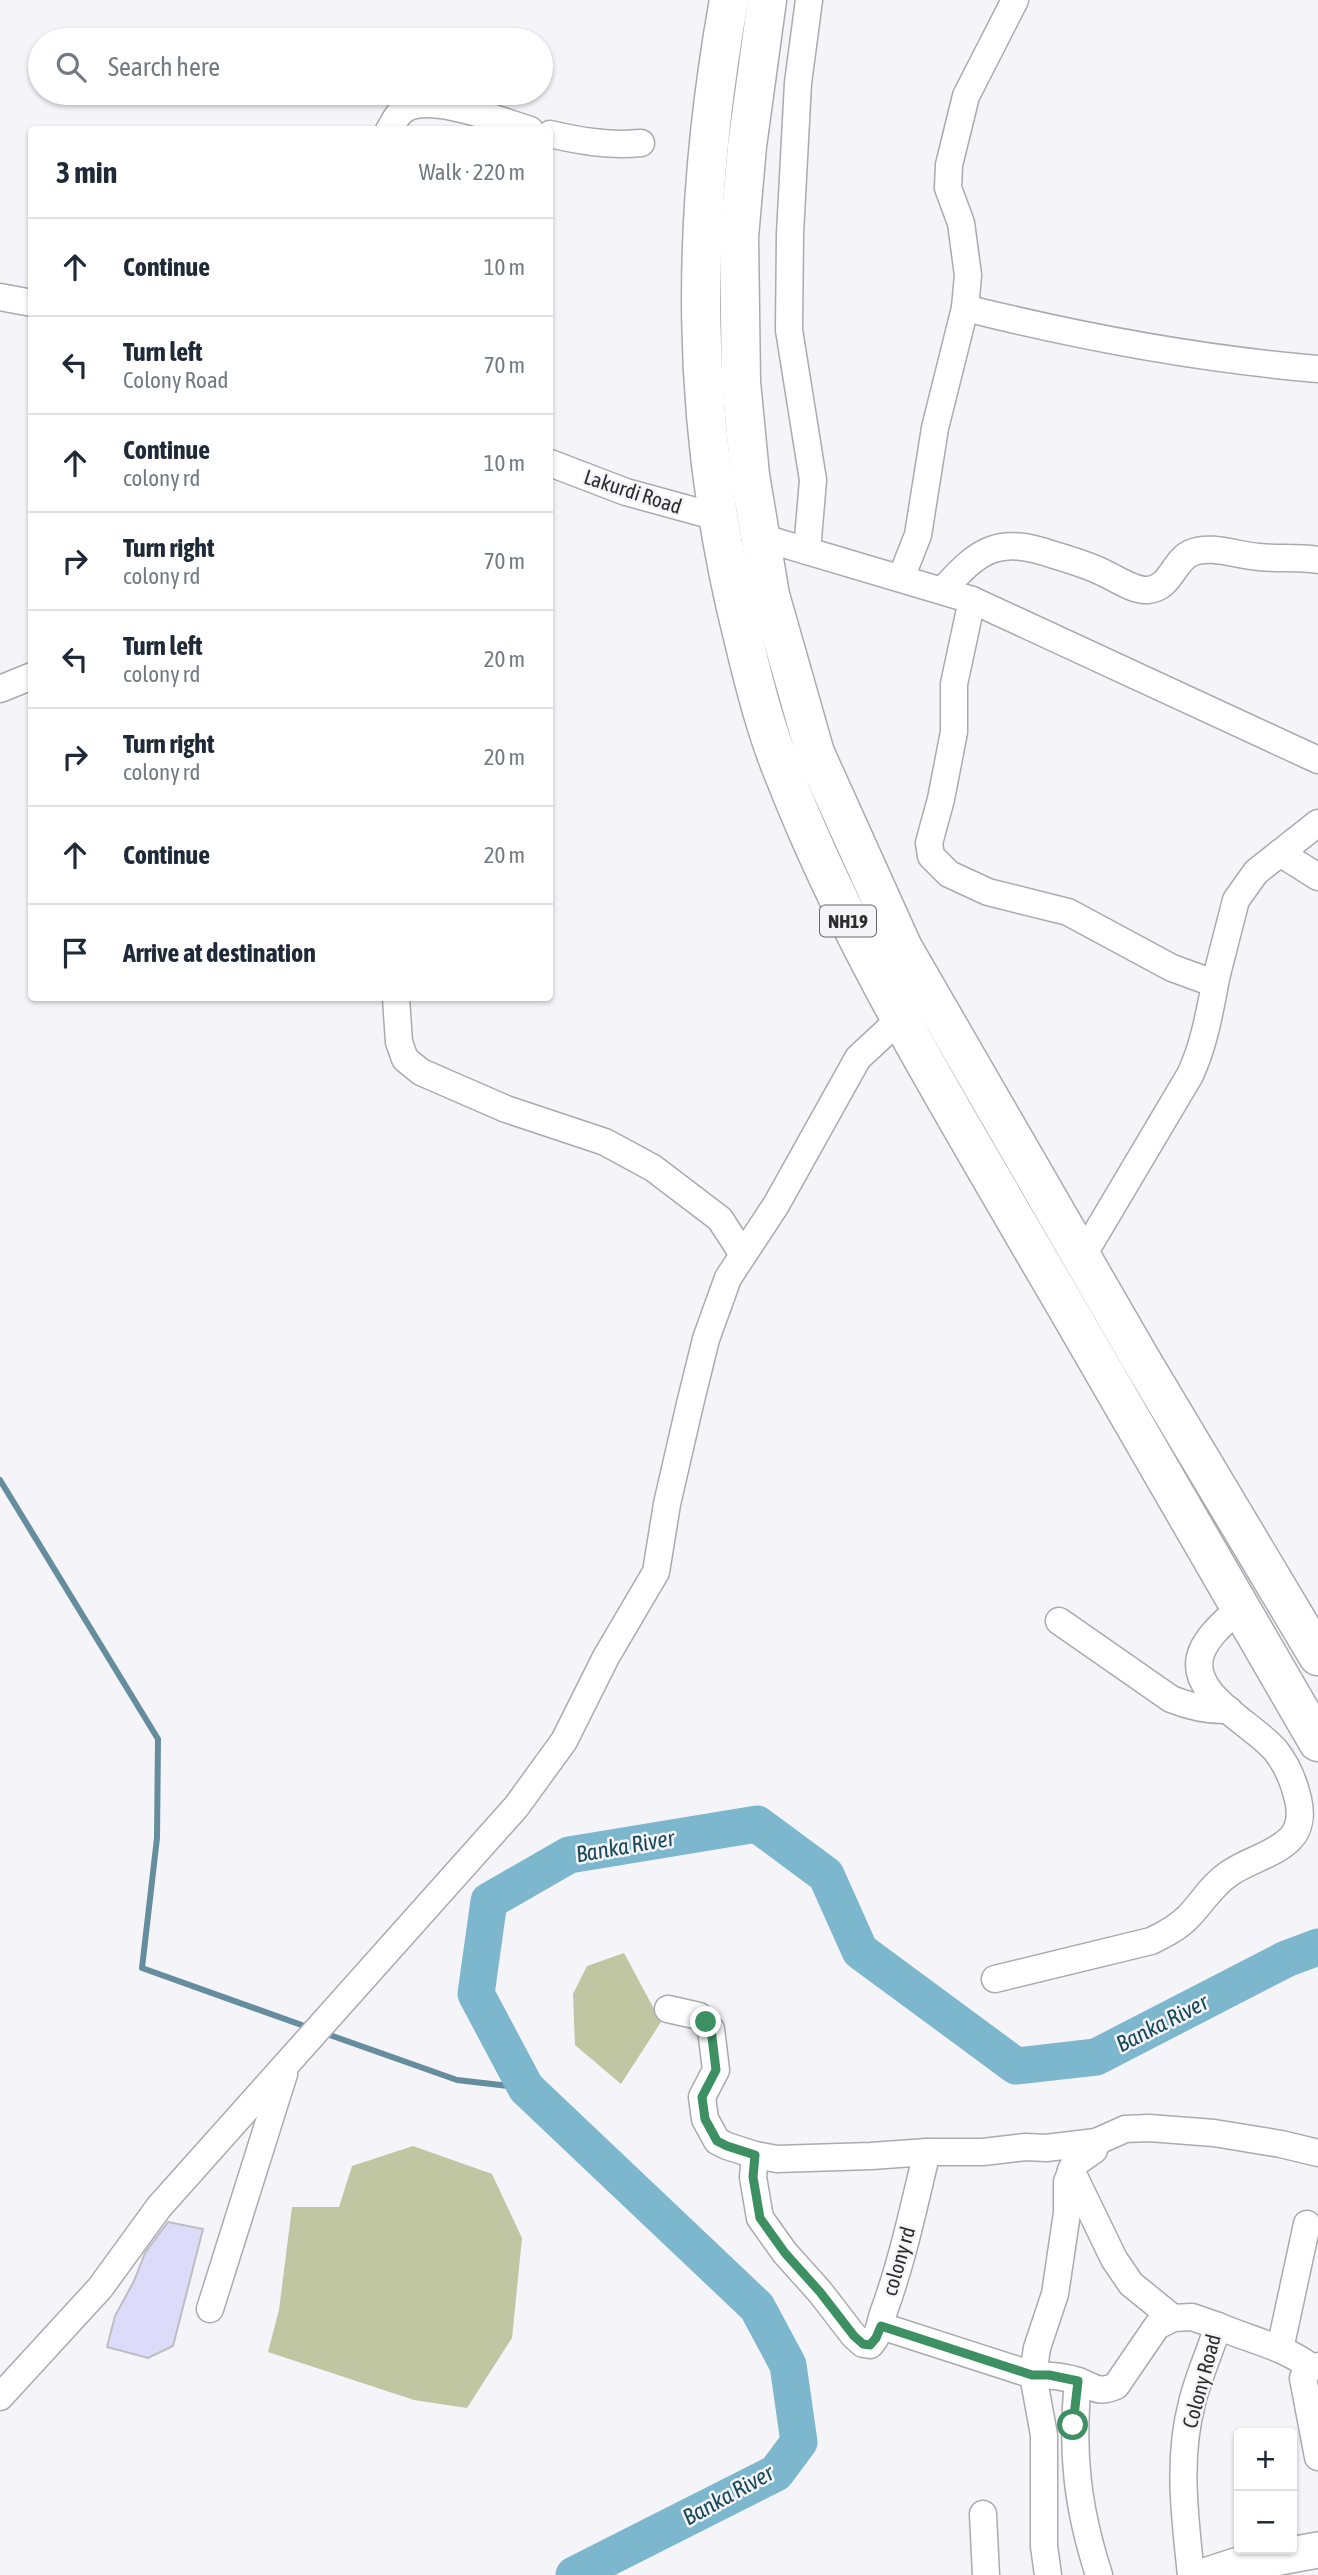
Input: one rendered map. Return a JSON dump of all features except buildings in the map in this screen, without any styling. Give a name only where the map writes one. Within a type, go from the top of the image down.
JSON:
[{"type":"highway","name":"NH19","points":[[729,0],[708,137],[700,255],[703,385],[708,454],[717,517],[755,686],[783,773],[822,867],[856,938],[900,1019],[1318,1742]]},
{"type":"highway","name":"NH19","points":[[766,0],[747,145],[739,237],[741,382],[750,475],[770,595],[815,753],[903,948],[1318,1656]]},
{"type":"main road","points":[[1208,2575],[1242,2564],[1318,2550]]},
{"type":"street","points":[[807,551],[813,480],[789,330],[790,234],[798,83],[809,0]]},
{"type":"street","points":[[901,578],[918,535],[935,428],[965,308],[968,275],[961,223],[948,188],[949,165],[965,96],[1015,0]]},
{"type":"street","points":[[391,126],[400,112],[419,105]]},
{"type":"street","points":[[430,105],[469,110],[518,126]]},
{"type":"street","points":[[553,135],[584,142],[641,144]]},
{"type":"street","points":[[0,296],[28,302]]},
{"type":"street","points":[[965,308],[1048,329],[1164,350],[1318,369]]},
{"type":"street","name":"Lakurdi Road","points":[[553,464],[626,492],[717,517]]},
{"type":"street","points":[[760,537],[972,600],[1318,760]]},
{"type":"street","points":[[943,590],[964,566],[984,553],[1004,545],[1030,547],[1092,567],[1140,589],[1150,590],[1163,584],[1182,558],[1194,551],[1318,560]]},
{"type":"street","points":[[972,600],[954,684],[954,732],[941,799],[929,842],[931,856],[949,874],[988,892],[1068,912],[1172,968],[1205,980],[1210,980],[1217,974]]},
{"type":"street","points":[[0,689],[28,678]]},
{"type":"street","points":[[1082,1256],[1190,1075],[1199,1055],[1236,900],[1256,873],[1318,823]]},
{"type":"street","points":[[1280,853],[1318,877]]},
{"type":"street","points":[[396,1001],[400,1042],[405,1059],[421,1072],[506,1110],[605,1142],[653,1168],[720,1219],[742,1253]]},
{"type":"street","points":[[0,2397],[100,2288],[159,2207],[516,1807],[564,1741],[606,1657],[656,1572],[667,1504],[706,1339],[728,1278],[776,1205],[858,1058],[900,1019]]},
{"type":"street","points":[[995,1979],[1151,1941],[1174,1930],[1191,1914],[1210,1889],[1229,1873],[1275,1850],[1292,1838],[1299,1823],[1300,1808],[1295,1783],[1276,1752],[1256,1731],[1205,1688],[1199,1671],[1200,1653],[1208,1639],[1240,1607]]},
{"type":"street","points":[[1059,1621],[1171,1699],[1210,1711],[1229,1710]]},
{"type":"street","points":[[668,2010],[699,2016],[711,2029],[716,2070],[702,2097],[705,2119],[717,2141],[755,2155],[777,2159],[1046,2148],[1096,2142],[1125,2129],[1149,2128],[1214,2133],[1318,2153]]},
{"type":"street","points":[[210,2309],[286,2066]]},
{"type":"street","points":[[1048,2575],[1044,2546],[1044,2435],[1032,2375],[1037,2348],[1055,2294],[1066,2213],[1067,2182],[1078,2160],[1094,2150],[1096,2142]]},
{"type":"street","name":"colony rd","points":[[881,2326],[928,2152]]},
{"type":"street","points":[[755,2155],[753,2177],[760,2218],[785,2253],[863,2344],[870,2345],[881,2326]]},
{"type":"street","points":[[1071,2170],[1114,2259],[1131,2284],[1174,2318]]},
{"type":"street","points":[[1280,2349],[1307,2224]]},
{"type":"street","name":"Colony Road","points":[[881,2326],[1032,2375],[1049,2375],[1105,2390],[1116,2386],[1157,2326],[1174,2318],[1192,2317],[1218,2326],[1192,2401],[1187,2426],[1183,2464],[1191,2575]]},
{"type":"street","points":[[1218,2326],[1280,2349],[1314,2367],[1305,2372],[1303,2385],[1318,2457]]},
{"type":"street","points":[[1078,2381],[1073,2425],[1075,2468],[1084,2527],[1099,2575]]},
{"type":"street","points":[[984,2514],[986,2575]]},
{"type":"green space","points":[[624,1953],[661,2022],[621,2084],[575,2045],[573,1994],[587,1966]]},
{"type":"green space","points":[[413,2146],[492,2174],[522,2238],[512,2338],[467,2408],[414,2400],[268,2352],[279,2310],[292,2207],[339,2207],[352,2166]]},
{"type":"waterway","points":[[0,1480],[158,1739],[157,1838],[142,1968],[310,2028]]},
{"type":"waterway","name":"Banka River","points":[[574,2575],[776,2473],[799,2442],[788,2365],[757,2307],[526,2088],[476,1994],[489,1901],[569,1855],[757,1824],[826,1875],[860,1951],[1016,2066],[1096,2057],[1286,1959],[1318,1947]]},
{"type":"waterway","points":[[324,2033],[457,2080],[526,2088]]},
{"type":"route","points":[[706,2022],[711,2029],[716,2070],[702,2097],[705,2119],[717,2141],[755,2155],[753,2177],[760,2218],[785,2253],[854,2336],[863,2344],[870,2345],[881,2326],[1032,2375],[1049,2375],[1078,2381],[1073,2425]]}]
